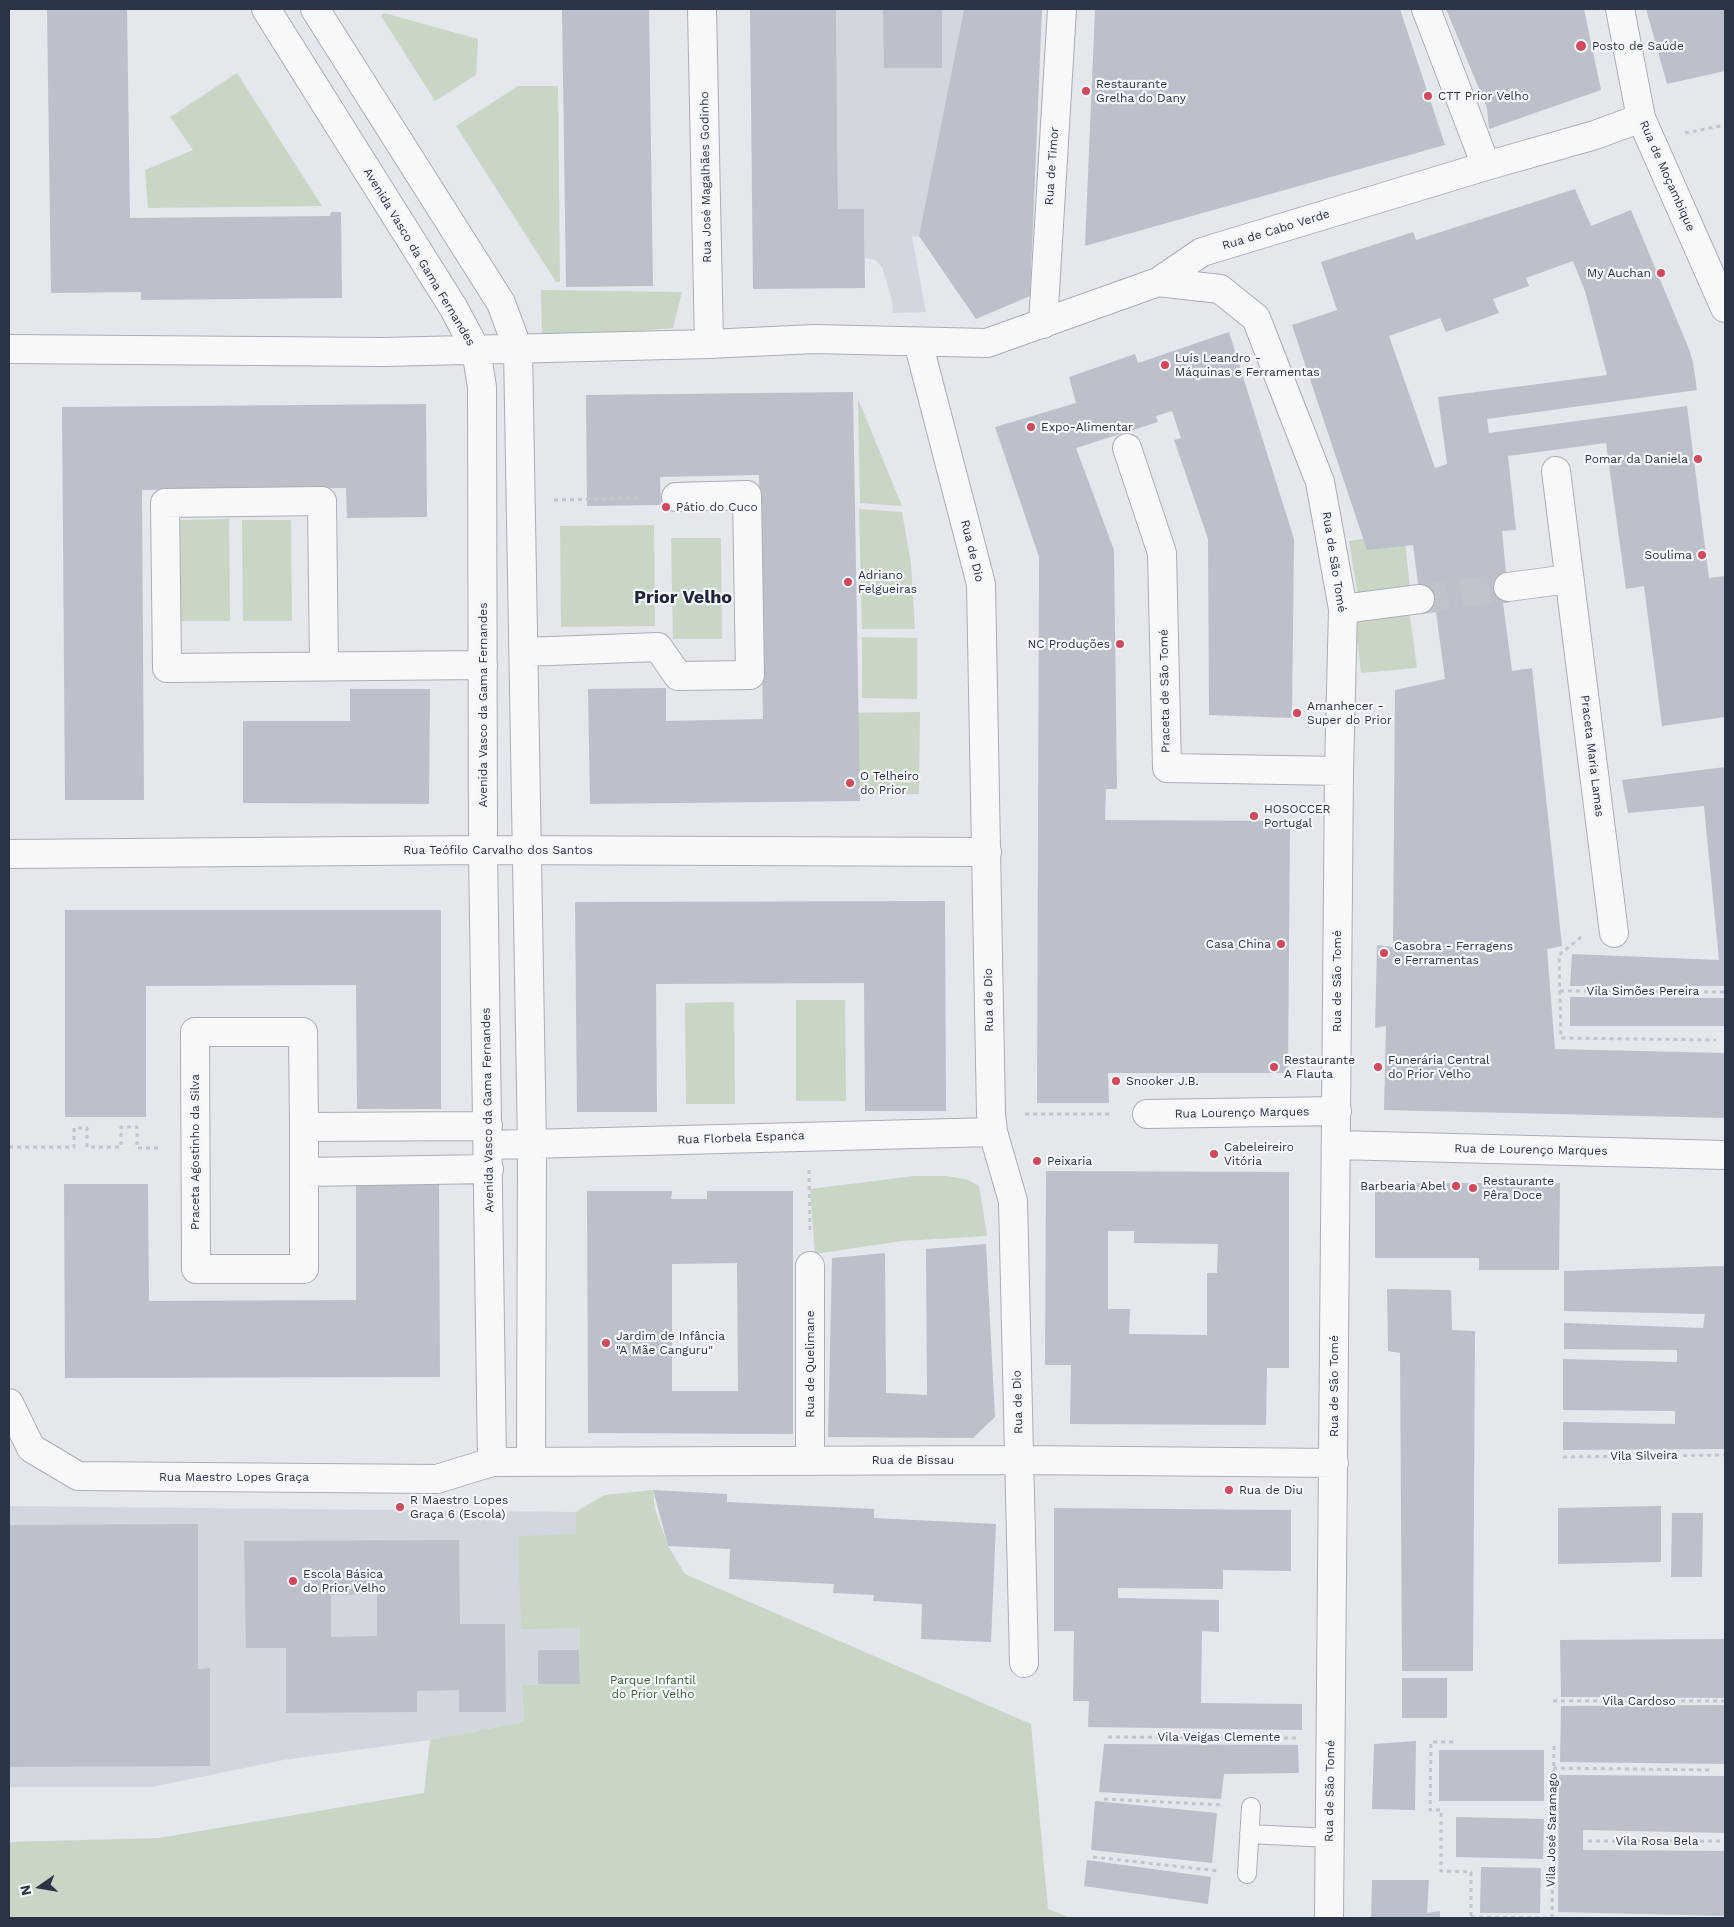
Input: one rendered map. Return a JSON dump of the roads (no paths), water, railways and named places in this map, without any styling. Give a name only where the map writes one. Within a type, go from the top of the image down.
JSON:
[{"type":"street","name":"Avenida Vasco da Gama Fernandes","points":[[266,9],[453,306],[476,350],[482,387],[484,850],[492,1462]]},
{"type":"street","points":[[315,9],[501,303],[518,349],[532,1144],[531,1462]]},
{"type":"street","name":"Rua José Magalhães Godinho","points":[[702,9],[709,344]]},
{"type":"street","name":"Rua de Timor","points":[[1043,324],[1062,9]]},
{"type":"street","points":[[1426,9],[1486,166]]},
{"type":"street","name":"Rua de Moçambique","points":[[1620,9],[1641,118],[1725,308]]},
{"type":"street","name":"Rua de Cabo Verde","points":[[9,349],[374,352],[709,344],[814,339],[987,343],[1158,282],[1202,252],[1595,135],[1641,118]]},
{"type":"street","name":"Rua de São Tomé","points":[[1158,282],[1220,288],[1256,318],[1320,482],[1344,609],[1339,771],[1329,1918]]},
{"type":"street","name":"Rua de Dio","points":[[918,342],[981,584],[991,1114],[993,1132],[1013,1201],[1024,1663]]},
{"type":"street","name":"Praceta de São Tomé","points":[[1127,448],[1162,554],[1167,768],[1339,771]]},
{"type":"street","name":"Praceta Maria Lamas","points":[[1556,471],[1614,933]]},
{"type":"street","points":[[524,652],[658,647],[678,676],[750,675],[747,495],[676,497]]},
{"type":"street","points":[[324,666],[322,501],[165,503],[168,668],[483,665]]},
{"type":"street","points":[[1508,587],[1569,580]]},
{"type":"street","points":[[1344,609],[1420,599]]},
{"type":"street","name":"Rua Teófilo Carvalho dos Santos","points":[[9,854],[484,850],[987,852]]},
{"type":"street","name":"Praceta Agostinho da Silva","points":[[195,1032],[303,1032],[304,1127],[304,1269],[196,1269],[195,1032]]},
{"type":"street","name":"Rua Lourenço Marques","points":[[1147,1114],[1337,1111]]},
{"type":"street","points":[[304,1127],[488,1147]]},
{"type":"street","name":"Rua Florbela Espanca","points":[[488,1147],[532,1144],[993,1132]]},
{"type":"street","name":"Rua de Lourenço Marques","points":[[1336,1145],[1725,1155]]},
{"type":"street","points":[[304,1172],[488,1147]]},
{"type":"street","name":"Rua de Quelimane","points":[[810,1266],[810,1461]]},
{"type":"street","name":"Rua Maestro Lopes Graça","points":[[9,1402],[31,1448],[78,1476],[437,1479],[492,1462]]},
{"type":"street","name":"Rua de Bissau","points":[[492,1462],[1020,1460],[1334,1463]]},
{"type":"lane","points":[[1247,1874],[1251,1807]]},
{"type":"lane","points":[[1249,1834],[1330,1838]]},
{"type":"tunnel","points":[[1420,599],[1508,587]]},
{"type":"place","name":"Posto de Saúde","points":[[1581,46]]},
{"type":"place","name":"Restaurante Grelha do Dany","points":[[1086,91]]},
{"type":"place","name":"CTT Prior Velho","points":[[1428,96]]},
{"type":"place","name":"My Auchan","points":[[1661,273]]},
{"type":"place","name":"Luís Leandro - Máquinas e Ferramentas","points":[[1165,365]]},
{"type":"place","name":"Expo-Alimentar","points":[[1031,427]]},
{"type":"place","name":"Pomar da Daniela","points":[[1698,459]]},
{"type":"place","name":"Pátio do Cuco","points":[[666,507]]},
{"type":"place","name":"Soulima","points":[[1702,555]]},
{"type":"place","name":"Adriano Felgueiras","points":[[848,582]]},
{"type":"place","name":"NC Produções","points":[[1120,644]]},
{"type":"place","name":"Amanhecer - Super do Prior","points":[[1297,713]]},
{"type":"place","name":"O Telheiro do Prior","points":[[850,783]]},
{"type":"place","name":"HOSOCCER Portugal","points":[[1254,816]]},
{"type":"place","name":"Casa China","points":[[1281,944]]},
{"type":"place","name":"Casobra - Ferragens e Ferramentas","points":[[1384,953]]},
{"type":"place","name":"Restaurante A Flauta","points":[[1274,1067]]},
{"type":"place","name":"Funerária Central do Prior Velho","points":[[1378,1067]]},
{"type":"place","name":"Snooker J.B.","points":[[1116,1081]]},
{"type":"place","name":"Cabeleireiro Vitória","points":[[1214,1154]]},
{"type":"place","name":"Peixaria","points":[[1037,1161]]},
{"type":"place","name":"Barbearia Abel","points":[[1456,1186]]},
{"type":"place","name":"Restaurante Pêra Doce","points":[[1473,1188]]},
{"type":"place","name":"Jardim de Infância \"A Mãe Canguru\"","points":[[606,1343]]},
{"type":"place","name":"Rua de Diu","points":[[1229,1490]]},
{"type":"place","name":"R Maestro Lopes Graça 6 (Escola)","points":[[400,1507]]},
{"type":"place","name":"Escola Básica do Prior Velho","points":[[293,1581]]},
{"type":"district","name":"Prior Velho","points":[[683,598]]},
{"type":"park label","name":"Parque Infantil do Prior Velho","points":[[653,1687]]}]
